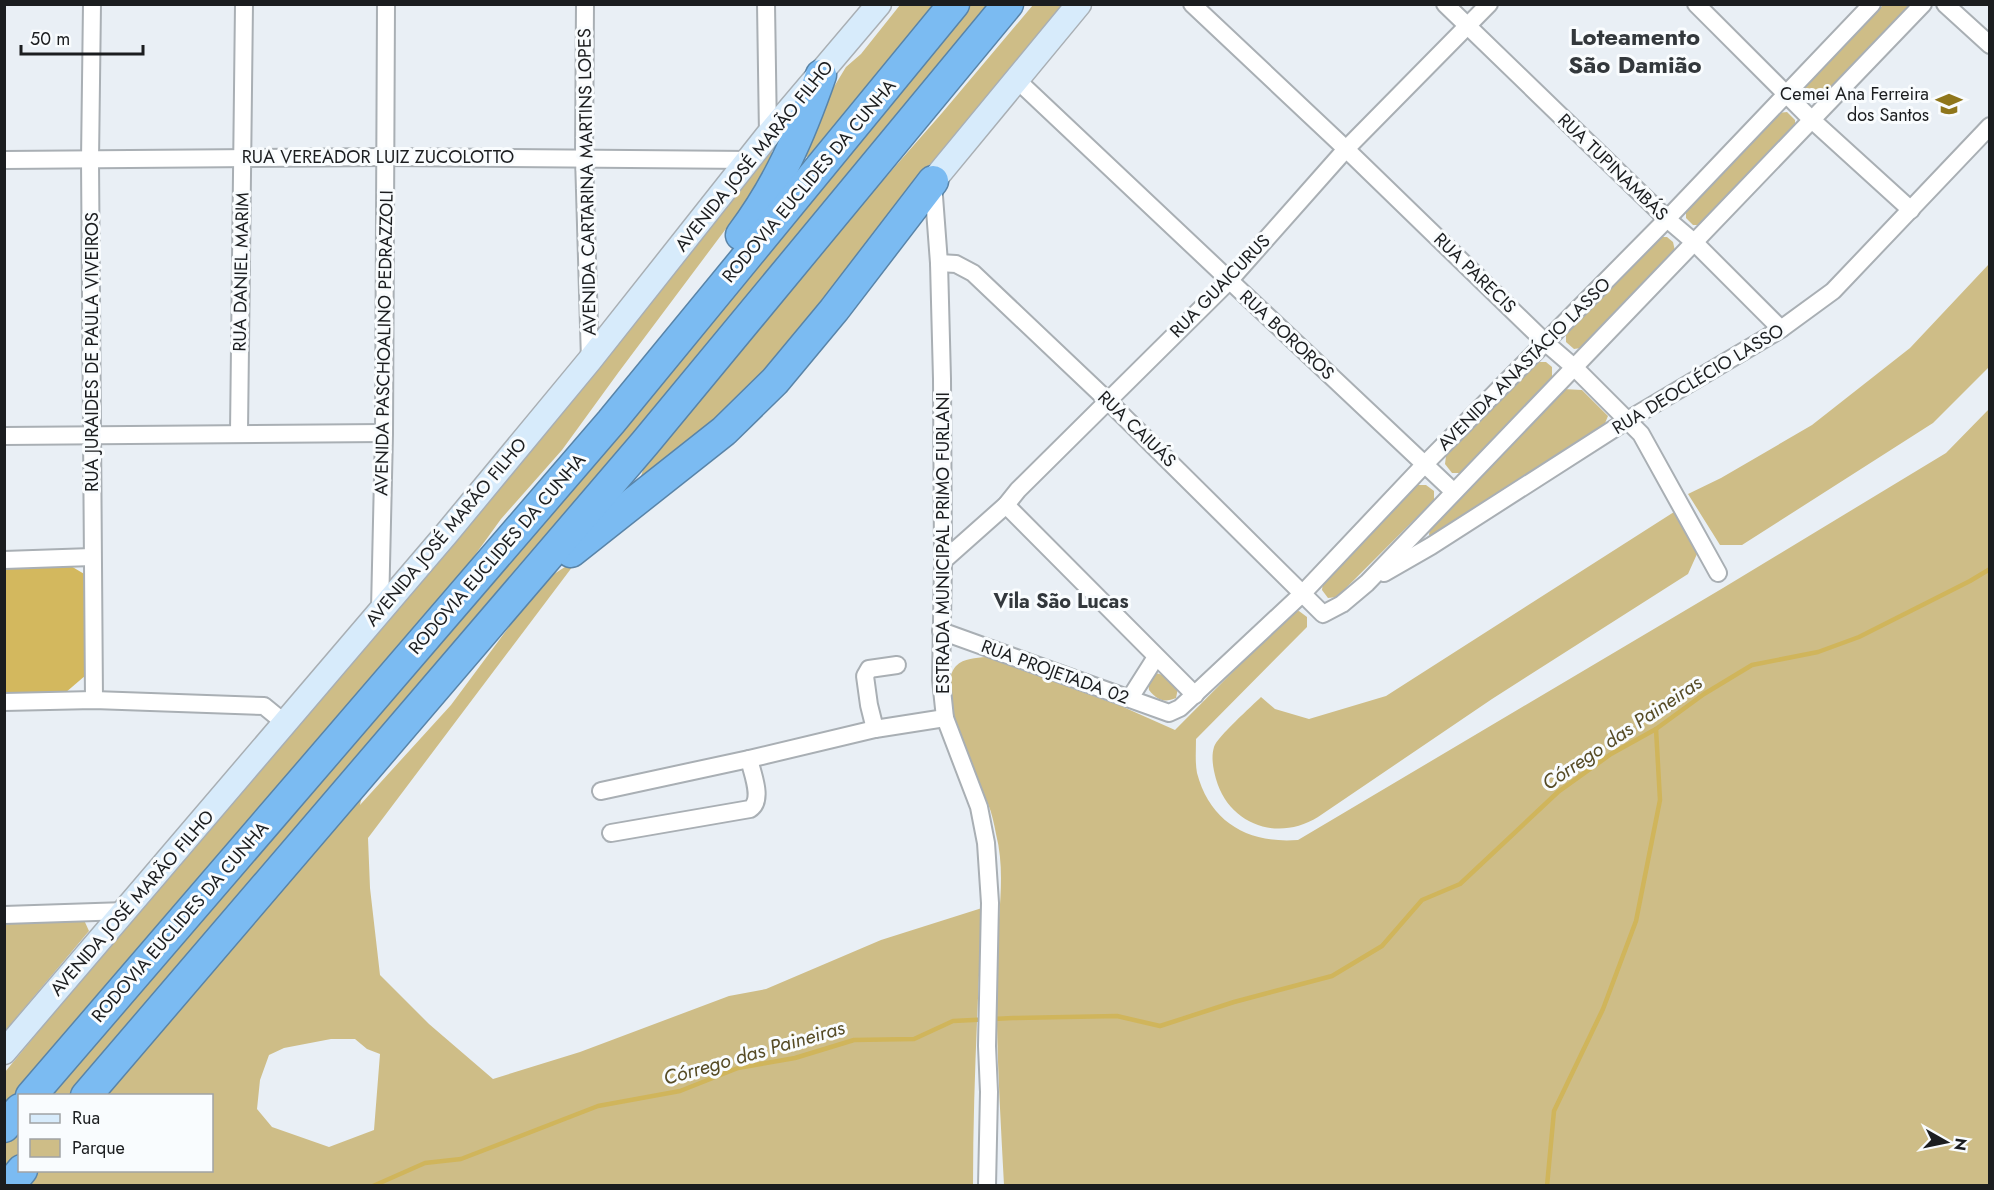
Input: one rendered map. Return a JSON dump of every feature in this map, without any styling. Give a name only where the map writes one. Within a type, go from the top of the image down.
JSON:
[{"type":"highway","name":"RODOVIA EUCLIDES DA CUNHA","points":[[32,1094],[636,390],[954,4]]},
{"type":"highway","points":[[88,1094],[645,443],[1008,4]]},
{"type":"highway","points":[[636,390],[680,320],[757,214],[780,176],[803,127],[820,75]]},
{"type":"highway","points":[[503,610],[585,539],[724,431],[775,381],[834,310],[933,181]]},
{"type":"highway","points":[[4,1127],[18,1111]]},
{"type":"highway","points":[[9,1185],[20,1172]]},
{"type":"main road","name":"AVENIDA JOSÉ MARÃO FILHO","points":[[4,1052],[447,533],[590,360],[768,135],[879,4]]},
{"type":"main road","points":[[933,181],[1079,4]]},
{"type":"street","name":"RUA JURAIDES DE PAULA VIVEIROS","points":[[92,4],[90,160],[94,700]]},
{"type":"street","name":"RUA DANIEL MARIM","points":[[239,432],[244,4]]},
{"type":"street","name":"AVENIDA PASCHOALINO PEDRAZZOLI","points":[[380,609],[384,433],[386,4]]},
{"type":"street","name":"AVENIDA CARTARINA MARTINS LOPES","points":[[585,4],[585,158],[590,360]]},
{"type":"street","points":[[766,4],[768,135]]},
{"type":"street","name":"RUA PARECIS","points":[[1192,4],[1546,343],[1575,368],[1641,434],[1718,573]]},
{"type":"street","name":"RUA TUPINAMBÁS","points":[[1446,4],[1667,219],[1694,242],[1781,329]]},
{"type":"street","name":"RUA GUAICURUS","points":[[943,561],[1006,505],[1107,400],[1230,280],[1346,149],[1489,4]]},
{"type":"street","points":[[1696,4],[1812,120],[1911,210]]},
{"type":"street","name":"AVENIDA ANASTÁCIO LASSO","points":[[1168,713],[1180,708],[1195,695],[1303,592],[1424,465],[1667,219],[1872,4]]},
{"type":"street","name":"AVENIDA ANASTÁCIO LASSO","points":[[1323,614],[1342,604],[1368,583],[1923,4]]},
{"type":"street","points":[[1946,4],[1989,45]]},
{"type":"street","name":"RUA BOROROS","points":[[1016,79],[1454,492]]},
{"type":"street","name":"RUA DEOCLÉCIO LASSO","points":[[1368,583],[1431,546],[1626,421],[1781,329],[1833,291],[1989,126]]},
{"type":"street","name":"RUA VEREADOR LUIZ ZUCOLOTTO","points":[[4,160],[243,157],[751,159]]},
{"type":"street","name":"ESTRADA MUNICIPAL PRIMO FURLANI","points":[[933,181],[939,263],[942,379],[943,561],[940,680],[945,718],[979,807],[986,843],[990,903],[987,1185]]},
{"type":"street","name":"RUA CAIUÁS","points":[[939,263],[956,264],[973,273],[1107,400],[1323,614]]},
{"type":"street","points":[[4,436],[239,432],[384,433]]},
{"type":"street","points":[[1006,505],[1195,695]]},
{"type":"street","points":[[4,560],[92,557]]},
{"type":"street","name":"RUA PROJETADA 02","points":[[941,631],[1168,713]]},
{"type":"street","points":[[1130,698],[1156,657]]},
{"type":"street","points":[[875,729],[868,705],[865,676],[869,669],[897,665]]},
{"type":"street","points":[[4,702],[94,700],[264,706],[286,723]]},
{"type":"street","points":[[601,790],[749,759],[875,729],[945,718]]},
{"type":"street","points":[[611,833],[750,809],[758,800],[749,759]]},
{"type":"street","points":[[4,915],[126,911]]},
{"type":"green space","points":[[900,5],[935,5],[812,156],[805,157],[802,148],[804,136],[846,67],[861,54]]},
{"type":"green space","points":[[969,5],[993,5],[372,752],[360,805],[451,705],[543,581],[579,558],[368,838],[370,888],[380,975],[429,1024],[493,1079],[580,1052],[729,996],[766,989],[881,940],[982,908],[973,1185],[5,1186],[5,1072],[172,870],[455,541],[769,151],[775,154],[773,179],[734,218],[562,450],[501,519],[457,580],[648,392]],"holes":[[[331,1039],[355,1039],[367,1049],[380,1054],[374,1130],[329,1147],[272,1127],[257,1109],[260,1080],[269,1055],[284,1048]]]},
{"type":"green space","points":[[1033,5],[1068,5],[771,378],[652,478],[641,476],[643,470],[828,243]]},
{"type":"green space","points":[[1883,5],[1913,5],[1819,102],[1812,100],[1805,92],[1805,86]]},
{"type":"green space","points":[[1787,112],[1795,120],[1795,126],[1700,225],[1693,225],[1686,218],[1686,208],[1778,113]]},
{"type":"green space","points":[[1658,237],[1667,237],[1673,242],[1675,251],[1581,348],[1574,349],[1566,342],[1566,332]]},
{"type":"green space","points":[[1989,264],[1989,367],[1933,423],[1742,545],[1720,545],[1688,494],[1721,478],[1812,425],[1910,348]]},
{"type":"green space","points":[[1537,362],[1546,362],[1552,367],[1552,377],[1460,473],[1452,473],[1445,464],[1446,456]]},
{"type":"green space","points":[[1563,389],[1582,390],[1608,416],[1603,428],[1434,536],[1429,535],[1430,528]]},
{"type":"green space","points":[[1989,409],[1989,1185],[1004,1185],[997,1011],[1001,864],[991,811],[967,755],[953,713],[950,678],[959,663],[986,657],[1121,706],[1175,730],[1292,612],[1299,611],[1307,617],[1307,627],[1196,739],[1197,773],[1211,805],[1221,817],[1247,833],[1263,838],[1298,840],[1946,453]]},
{"type":"green space","points":[[1418,485],[1426,485],[1434,491],[1434,500],[1337,597],[1328,598],[1322,590],[1323,582]]},
{"type":"green space","points":[[1674,512],[1697,554],[1688,574],[1492,699],[1318,817],[1287,828],[1257,825],[1243,818],[1222,795],[1213,767],[1214,747],[1228,729],[1261,697],[1275,709],[1309,719],[1386,696]]},
{"type":"green space","points":[[1156,673],[1166,676],[1178,688],[1176,698],[1161,700],[1149,690],[1148,681]]},
{"type":"green space","points":[[84,920],[89,931],[5,1031],[5,924]]},
{"type":"shaded area","points":[[69,565],[86,575],[86,675],[65,693],[5,693],[4,567]]},
{"type":"waterway","name":"Córrego das Paineiras","points":[[373,1186],[425,1163],[461,1159],[598,1106],[680,1091],[738,1068],[795,1058],[854,1040],[914,1039],[953,1021],[1013,1018],[1117,1016],[1160,1026],[1234,1002],[1332,976],[1382,946],[1422,900],[1460,884],[1558,792],[1611,754],[1656,729],[1704,694],[1752,665],[1818,652],[1859,637],[1990,569]]},
{"type":"waterway","points":[[1547,1186],[1554,1111],[1603,1009],[1636,921],[1660,800],[1656,729]]},
{"type":"place","name":"Cemei Ana Ferreira dos Santos","points":[[1949,104]]},
{"type":"district","name":"Loteamento São Damião","points":[[1635,50]]},
{"type":"district","name":"Vila São Lucas","points":[[1061,601]]}]
